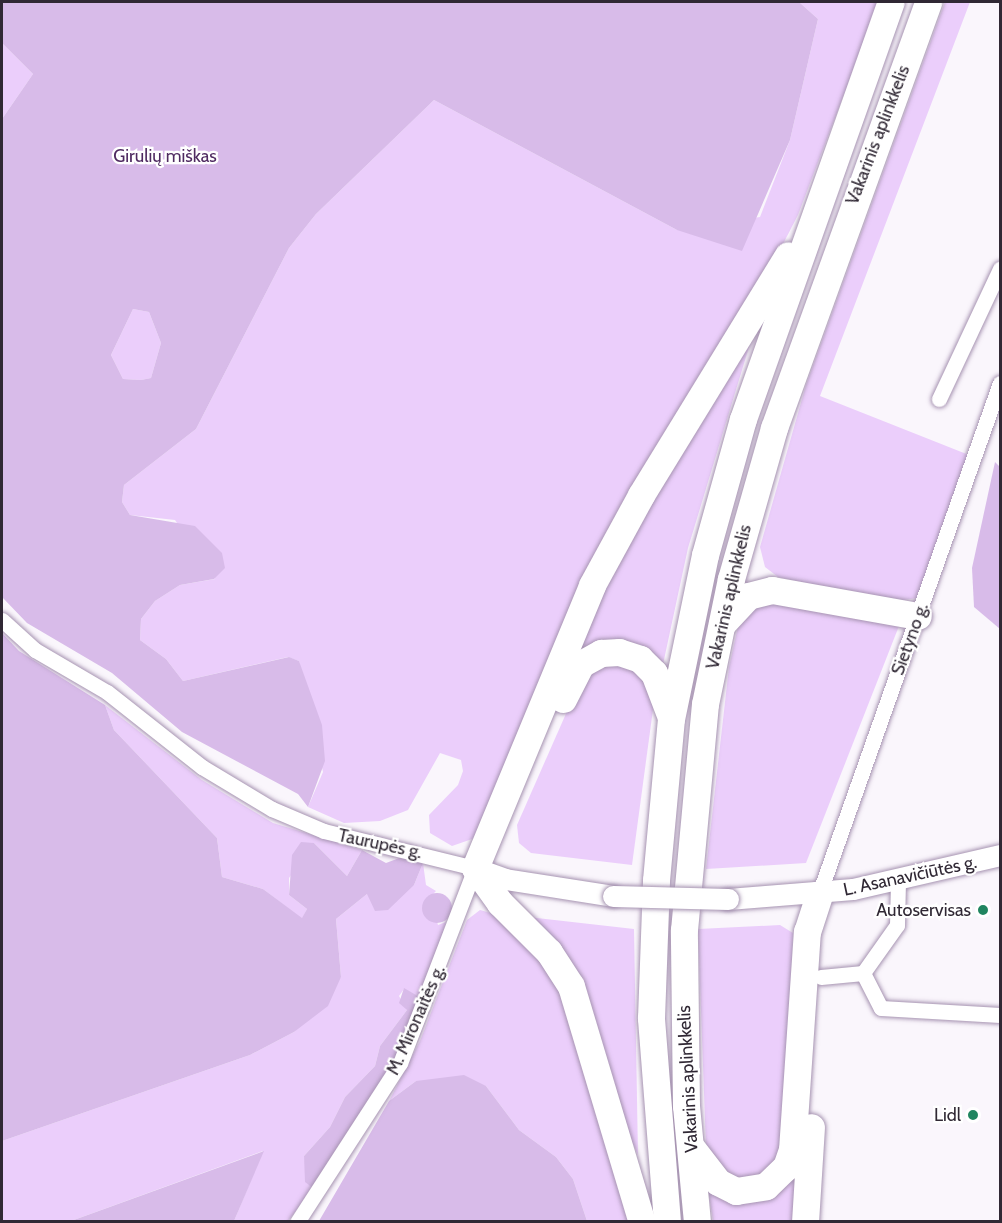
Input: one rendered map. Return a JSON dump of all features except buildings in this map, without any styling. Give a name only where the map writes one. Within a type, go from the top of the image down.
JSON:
[{"type":"highway","name":"Vakarinis aplinkkelis","points":[[667,1221],[651,1018],[656,880],[671,718],[705,555],[743,419],[815,210],[891,2]]},
{"type":"highway","name":"Vakarinis aplinkkelis","points":[[697,1221],[690,1146],[683,1017],[689,835],[720,627],[745,523],[833,255],[928,2]]},
{"type":"highway","points":[[475,868],[592,585],[641,495],[815,210]]},
{"type":"highway","points":[[745,523],[750,563],[772,590]]},
{"type":"highway","points":[[720,627],[748,596],[772,590],[918,616]]},
{"type":"highway","points":[[475,868],[501,843],[573,674],[590,657],[608,651],[640,659],[660,680],[671,718]]},
{"type":"highway","points":[[475,868],[500,903],[549,951],[571,986],[642,1221]]},
{"type":"highway","points":[[805,1221],[821,976],[819,894]]},
{"type":"highway","points":[[690,1146],[718,1182],[736,1191],[766,1186],[786,1167],[792,1150],[807,932],[819,894]]},
{"type":"main road","name":"L. Asanavičiūtės g.","points":[[819,894],[898,880],[1000,855]]},
{"type":"main road","name":"Taurupės g.","points":[[475,868],[515,881],[612,896],[728,899],[819,894]]},
{"type":"street","points":[[939,399],[1000,269]]},
{"type":"street","name":"Sietyno g.","points":[[819,894],[1000,383]]},
{"type":"street","name":"Taurupės g.","points":[[2,620],[35,650],[107,692],[202,767],[272,809],[324,831],[475,868]]},
{"type":"street","name":"M. Mironaitės g.","points":[[297,1221],[400,1063],[475,868]]},
{"type":"street","points":[[863,973],[897,925],[898,880]]},
{"type":"street","points":[[821,976],[863,973]]},
{"type":"street","points":[[863,973],[881,1008],[1000,1015]]},
{"type":"shaded area","points":[[799,2],[879,2],[798,215],[475,838],[452,846],[430,833],[429,815],[458,785],[463,771],[461,760],[440,753],[408,810],[380,821],[344,823],[308,807],[323,772],[299,661],[288,657],[183,681],[166,659],[140,640],[141,619],[155,601],[180,585],[215,579],[175,520],[130,515],[122,502],[124,485],[196,429],[289,248],[316,214],[434,100],[677,230],[760,217],[790,140],[818,19]]},
{"type":"shaded area","points":[[945,2],[970,2],[820,396],[969,455],[918,598],[888,602],[778,577],[765,567],[760,547],[806,385]]},
{"type":"shaded area","points":[[2,43],[33,74],[2,119]]},
{"type":"shaded area","points":[[133,309],[149,312],[161,343],[151,378],[141,380],[123,379],[111,355]]},
{"type":"shaded area","points":[[752,337],[688,548],[662,669],[654,660],[570,664],[646,505]]},
{"type":"shaded area","points":[[759,599],[899,626],[806,863],[706,869],[729,667],[741,613]]},
{"type":"shaded area","points":[[612,661],[643,672],[654,702],[632,865],[531,853],[519,843],[517,825],[583,675]]},
{"type":"shaded area","points":[[105,705],[202,780],[273,823],[362,850],[347,876],[314,843],[289,878],[289,895],[307,909],[302,919],[263,889],[222,877],[217,838],[114,730]]},
{"type":"shaded area","points":[[423,863],[426,885],[436,891],[430,897],[438,925],[446,922],[423,999],[404,989],[399,996],[407,1010],[380,1046],[375,1066],[345,1097],[330,1127],[304,1156],[313,1188],[288,1221],[234,1221],[263,1151],[71,1221],[2,1221],[2,1141],[250,1055],[294,1032],[341,977],[336,919],[367,894],[414,885]]},
{"type":"shaded area","points":[[480,910],[494,914],[551,965],[631,1221],[587,1221],[573,1179],[556,1157],[519,1130],[486,1086],[416,1081],[389,1101],[420,1041],[467,920]]},
{"type":"shaded area","points":[[528,917],[634,929],[638,1155],[621,1117]]},
{"type":"shaded area","points":[[780,925],[793,933],[784,1152],[774,1170],[736,1182],[706,1147],[698,929]]},
{"type":"shaded area","points":[[795,1167],[796,1221],[713,1221],[707,1183],[720,1192]]},
{"type":"green space","name":"Girulių miškas","points":[[2,2],[799,2],[818,19],[790,140],[742,251],[677,230],[434,100],[316,214],[289,248],[196,429],[124,485],[122,502],[130,515],[195,526],[222,553],[225,568],[214,579],[180,585],[155,601],[141,619],[140,640],[166,659],[183,681],[289,657],[299,661],[322,725],[325,761],[308,807],[298,794],[182,732],[112,673],[27,623],[2,597],[2,119],[33,74],[2,43]],"holes":[[[133,309],[149,312],[161,343],[151,378],[123,379],[111,355]]]},
{"type":"green space","points":[[995,462],[1000,467],[1000,629],[974,607],[972,568]]},
{"type":"green space","points":[[2,633],[19,651],[105,705],[114,730],[217,838],[222,877],[263,889],[302,918],[307,909],[289,895],[292,855],[301,842],[314,843],[347,876],[362,850],[386,863],[402,857],[423,863],[414,885],[388,910],[375,911],[367,894],[336,919],[341,977],[328,1006],[294,1032],[250,1055],[2,1141]]},
{"type":"green space","points":[[437,893],[447,898],[452,908],[447,918],[437,923],[427,918],[422,908],[427,898]]},
{"type":"green space","points":[[404,988],[423,999],[386,1076],[313,1188],[305,1182],[304,1156],[330,1127],[345,1097],[375,1066],[380,1046],[407,1010],[399,1003]]},
{"type":"green space","points":[[464,1075],[486,1086],[519,1130],[556,1157],[573,1179],[587,1221],[319,1221],[389,1101],[416,1081]]},
{"type":"green space","points":[[264,1151],[234,1221],[71,1221]]},
{"type":"place","name":"Autoservisas","points":[[983,910]]},
{"type":"place","name":"Lidl","points":[[973,1115]]}]
